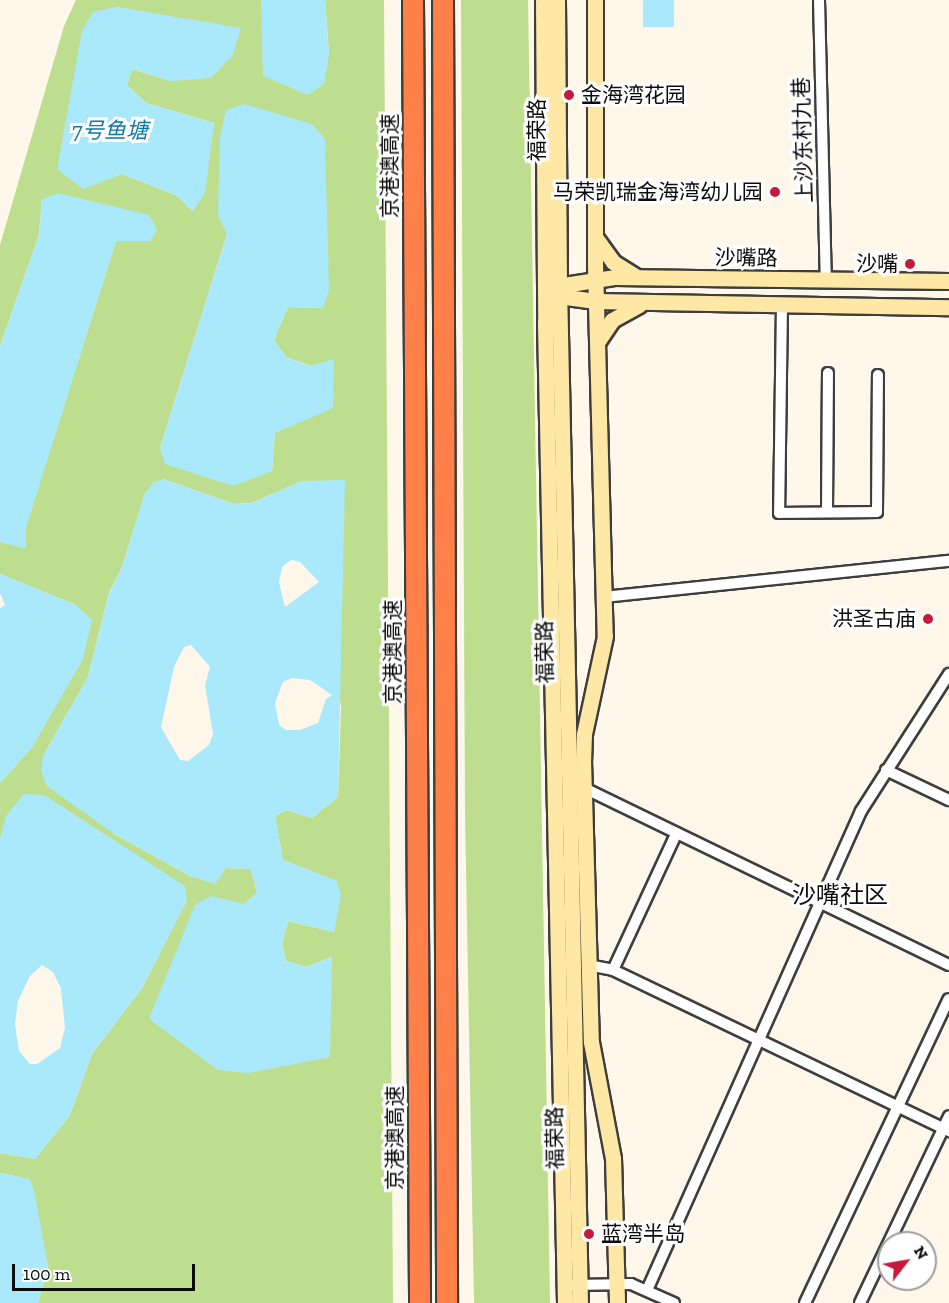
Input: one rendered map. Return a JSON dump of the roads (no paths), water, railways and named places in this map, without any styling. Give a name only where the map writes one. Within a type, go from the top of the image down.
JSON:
[{"type":"highway","name":"京港澳高速","points":[[413,0],[420,1303]]},
{"type":"highway","points":[[443,0],[447,1303]]},
{"type":"main road","name":"福荣路","points":[[543,0],[569,781],[575,1068],[572,1285],[565,1303]]},
{"type":"main road","name":"福荣路","points":[[557,0],[558,247],[552,291],[572,1285],[580,1303]]},
{"type":"main road","points":[[595,0],[595,236],[591,279],[596,302],[604,646],[584,734],[583,788],[591,1042],[612,1150],[617,1303]]},
{"type":"main road","points":[[595,236],[613,262],[641,278]]},
{"type":"main road","points":[[558,247],[569,268],[591,279]]},
{"type":"main road","name":"沙嘴路","points":[[552,291],[591,279],[949,281]]},
{"type":"main road","points":[[552,291],[596,302],[949,307]]},
{"type":"main road","points":[[597,344],[601,333],[614,319],[650,302]]},
{"type":"main road","points":[[574,1010],[591,1042]]},
{"type":"main road","points":[[575,1068],[591,1042]]},
{"type":"street","name":"上沙东村九巷","points":[[819,0],[826,280]]},
{"type":"street","points":[[782,304],[780,513],[877,512],[878,375]]},
{"type":"street","points":[[827,513],[828,373]]},
{"type":"street","points":[[604,597],[949,561]]},
{"type":"street","points":[[648,1288],[861,811],[949,674]]},
{"type":"street","points":[[886,771],[949,800]]},
{"type":"street","points":[[569,781],[818,904],[949,965]]},
{"type":"street","points":[[613,970],[676,834]]},
{"type":"street","points":[[588,964],[613,970],[946,1129]]},
{"type":"street","points":[[805,1303],[949,999]]},
{"type":"street","points":[[860,1303],[946,1129],[949,1116]]},
{"type":"street","points":[[572,1285],[616,1284],[648,1288],[674,1303]]},
{"type":"water","points":[[261,0],[325,0],[329,54],[324,84],[308,95],[263,76]]},
{"type":"water","points":[[643,0],[674,0],[674,27],[643,27]]},
{"type":"water","name":"7号鱼塘","points":[[116,7],[241,28],[233,55],[211,78],[171,81],[132,69],[127,85],[146,103],[214,123],[205,193],[193,211],[176,195],[122,174],[83,189],[57,169],[82,31],[93,12]]},
{"type":"water","points":[[244,104],[312,124],[325,139],[329,290],[323,308],[288,307],[274,340],[286,357],[310,366],[334,359],[333,408],[275,433],[272,471],[233,486],[165,464],[160,448],[227,234],[218,215],[220,137],[226,110]]},
{"type":"water","points":[[58,193],[149,215],[157,230],[150,241],[116,241],[26,528],[26,549],[0,542],[0,346],[39,235],[42,199]]},
{"type":"water","points":[[163,479],[234,504],[252,503],[302,481],[345,480],[338,797],[312,818],[286,810],[275,816],[283,860],[337,881],[341,895],[334,932],[288,921],[282,944],[286,961],[306,967],[332,957],[330,1057],[249,1073],[218,1070],[149,1019],[195,905],[211,896],[244,904],[257,892],[251,869],[226,868],[215,884],[190,876],[116,835],[47,786],[41,771],[43,756],[88,677],[109,594],[122,567],[145,493],[154,482]],"holes":[[[291,560],[300,562],[319,582],[285,607],[279,582],[282,567]],[[191,645],[210,667],[205,685],[213,734],[209,745],[188,761],[180,760],[161,727],[174,667],[184,647]],[[292,678],[310,680],[332,695],[326,699],[318,723],[300,730],[286,730],[279,725],[275,703],[283,682]]]},
{"type":"water","points":[[0,574],[76,605],[92,620],[83,659],[33,746],[0,783],[0,608],[5,605],[0,593]]},
{"type":"water","points":[[24,794],[44,795],[185,886],[187,900],[142,988],[92,1054],[70,1115],[35,1159],[0,1153],[0,839],[6,816]],"holes":[[[42,965],[53,972],[61,989],[65,1028],[60,1048],[37,1064],[30,1064],[19,1051],[15,1024],[18,1001],[30,976]]]},
{"type":"water","points":[[0,1173],[30,1179],[35,1195],[48,1267],[38,1303],[0,1303]]},
{"type":"place","name":"金海湾花园","points":[[569,95]]},
{"type":"place","name":"马荣凯瑞金海湾幼儿园","points":[[775,192]]},
{"type":"place","name":"沙嘴","points":[[910,264]]},
{"type":"place","name":"洪圣古庙","points":[[928,619]]},
{"type":"place","name":"蓝湾半岛","points":[[589,1234]]},
{"type":"district","name":"沙嘴社区","points":[[840,895]]}]
